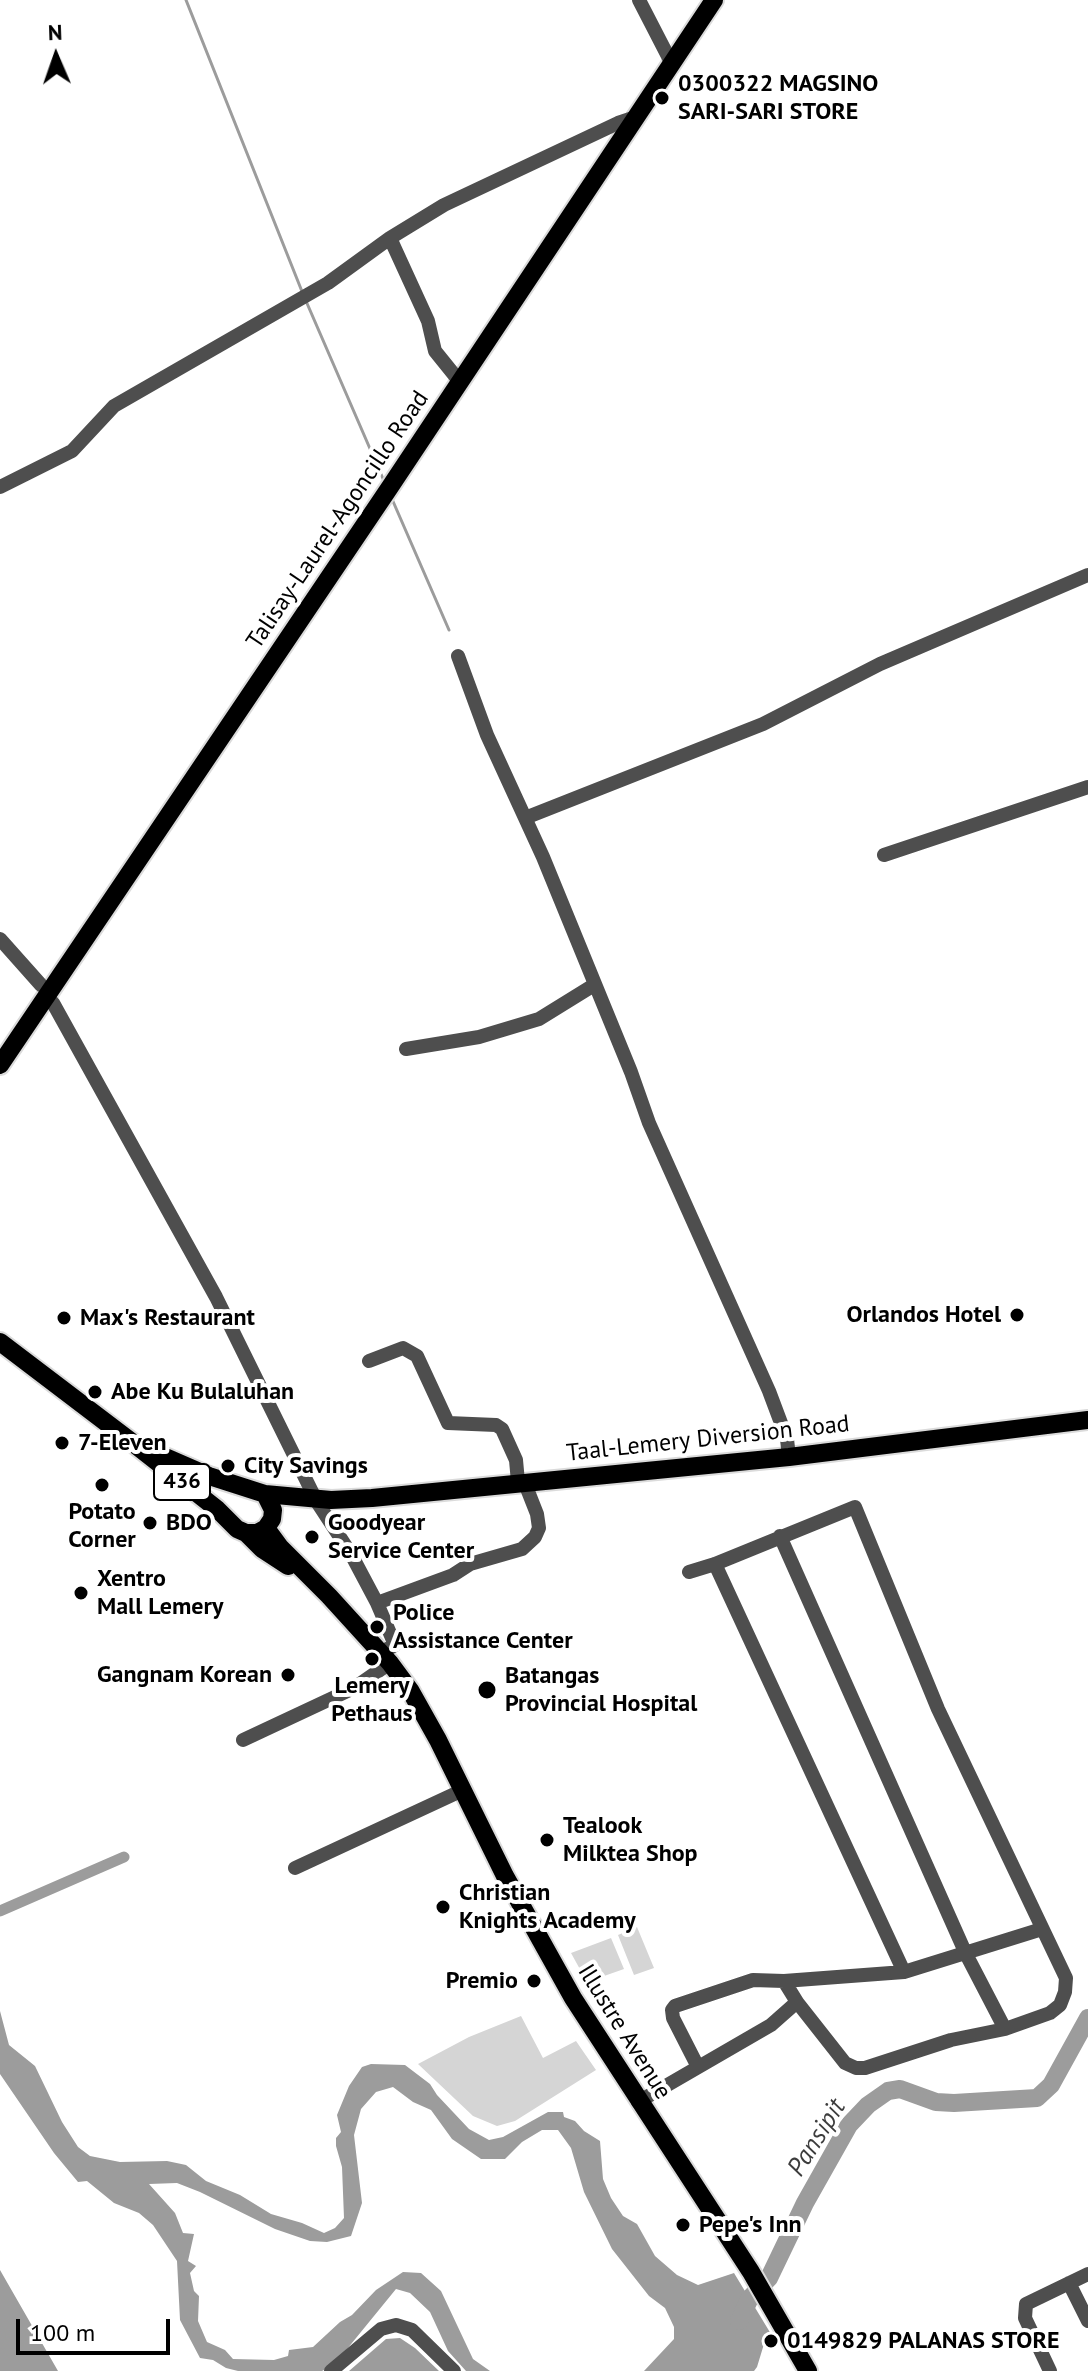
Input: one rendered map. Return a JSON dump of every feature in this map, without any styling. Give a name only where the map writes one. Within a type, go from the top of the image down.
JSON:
[{"type":"main road","name":"Talisay-Laurel-Agoncillo Road","points":[[0,1065],[460,382],[712,1]]},
{"type":"main road","name":"436","points":[[0,1342],[246,1533]]},
{"type":"main road","name":"Taal-Lemery Diversion Road","points":[[246,1533],[257,1533],[263,1506],[386,1497],[789,1457],[1088,1420]]},
{"type":"main road","name":"436","points":[[133,1443],[263,1506]]},
{"type":"main road","name":"436","points":[[230,1521],[228,1511],[238,1493],[263,1506]]},
{"type":"main road","name":"Illustre Avenue","points":[[263,1506],[280,1547],[385,1658],[416,1701],[505,1876],[573,1998],[751,2272],[808,2371]]},
{"type":"main road","name":"Illustre Avenue","points":[[246,1533],[262,1549],[329,1596]]},
{"type":"street","points":[[639,0],[672,64]]},
{"type":"street","points":[[0,487],[72,451],[114,406],[328,283],[390,238],[444,205],[636,117]]},
{"type":"street","points":[[390,238],[428,321],[435,351],[460,382]]},
{"type":"street","points":[[525,818],[763,724],[880,664],[1088,575]]},
{"type":"street","points":[[458,656],[487,735],[525,818],[631,1072],[649,1123],[769,1391],[787,1439],[789,1457]]},
{"type":"street","points":[[884,855],[1088,787]]},
{"type":"street","points":[[0,939],[41,985]]},
{"type":"street","points":[[406,1049],[479,1037],[539,1019],[594,985]]},
{"type":"street","points":[[53,1003],[216,1297],[377,1603],[395,1645],[354,1688],[243,1740]]},
{"type":"street","points":[[369,1361],[403,1348],[417,1356],[448,1423],[496,1425],[502,1429],[539,1528],[535,1537],[522,1549],[470,1564],[453,1575],[377,1603]]},
{"type":"street","points":[[689,1572],[855,1507],[938,1709],[1066,1978],[1060,2005],[1050,2013],[1005,2029],[951,2040],[865,2068],[845,2063],[784,1981]]},
{"type":"street","points":[[780,1536],[966,1954],[1005,2029]]},
{"type":"street","points":[[715,1564],[904,1972]]},
{"type":"street","points":[[295,1868],[463,1790]]},
{"type":"street","points":[[698,2067],[673,2018],[675,2006],[753,1980],[784,1981],[904,1972],[1042,1929]]},
{"type":"street","points":[[638,2102],[771,2025],[797,2002]]},
{"type":"street","points":[[1050,2371],[1025,2318],[1026,2304],[1088,2274]]},
{"type":"street","points":[[1069,2283],[1088,2321]]},
{"type":"street","points":[[331,2371],[381,2329],[396,2325],[412,2330],[454,2371]]},
{"type":"shaded area","points":[[637,1927],[654,1968],[634,1975],[618,1935]]},
{"type":"shaded area","points":[[611,1938],[624,1969],[587,1982],[571,1953]]},
{"type":"shaded area","points":[[0,2011],[9,2045],[35,2066],[62,2122],[78,2147],[90,2156],[120,2162],[167,2161],[186,2165],[206,2181],[240,2195],[271,2214],[324,2233],[335,2228],[344,2218],[342,2167],[336,2146],[336,2138],[341,2132],[337,2115],[349,2086],[362,2067],[371,2064],[405,2065],[430,2084],[469,2129],[489,2140],[503,2137],[548,2112],[563,2112],[564,2117],[575,2121],[600,2141],[603,2179],[611,2198],[623,2216],[637,2224],[655,2256],[677,2275],[698,2285],[734,2273],[771,2334],[764,2344],[757,2367],[754,2371],[644,2371],[674,2339],[674,2327],[665,2308],[649,2296],[612,2249],[584,2192],[571,2148],[558,2130],[542,2130],[522,2142],[505,2159],[481,2159],[452,2139],[431,2110],[413,2102],[393,2087],[376,2092],[361,2109],[354,2135],[362,2203],[351,2236],[327,2242],[310,2241],[275,2229],[177,2183],[149,2184],[175,2213],[183,2233],[194,2234],[188,2261],[196,2266],[190,2273],[194,2291],[199,2296],[198,2321],[207,2342],[225,2350],[233,2359],[274,2360],[288,2356],[289,2350],[313,2347],[352,2315],[376,2290],[403,2272],[421,2273],[441,2291],[473,2359],[490,2371],[466,2371],[448,2351],[430,2312],[410,2293],[396,2289],[334,2365],[322,2371],[238,2371],[200,2358],[180,2320],[177,2261],[153,2225],[139,2213],[114,2203],[87,2181],[78,2182],[54,2153],[0,2074]]},
{"type":"shaded area","points":[[521,2016],[543,2058],[576,2041],[596,2070],[515,2121],[497,2126],[473,2116],[418,2064],[469,2037]]},
{"type":"shaded area","points":[[0,2270],[58,2371],[0,2371]]},
{"type":"shaded area","points":[[400,2338],[439,2371],[349,2371],[386,2339]]},
{"type":"waterway","points":[[186,0],[303,294]]},
{"type":"waterway","points":[[306,301],[384,481]]},
{"type":"waterway","points":[[392,499],[449,630]]},
{"type":"waterway","points":[[0,1911],[124,1857]]},
{"type":"waterway","name":"Pansipit","points":[[739,2321],[750,2298],[769,2278],[805,2203],[849,2125],[868,2105],[888,2091],[900,2089],[936,2102],[1037,2098],[1051,2085],[1088,2018]]},
{"type":"place","name":"0300322 MAGSINO SARI-SARI STORE","points":[[662,98]]},
{"type":"place","name":"Orlandos Hotel","points":[[1017,1315]]},
{"type":"place","name":"Max's Restaurant","points":[[64,1318]]},
{"type":"place","name":"Abe Ku Bulaluhan","points":[[95,1392]]},
{"type":"place","name":"7-Eleven","points":[[62,1443]]},
{"type":"place","name":"City Savings","points":[[228,1466]]},
{"type":"place","name":"Potato Corner","points":[[102,1485]]},
{"type":"place","name":"BDO","points":[[150,1523]]},
{"type":"place","name":"Goodyear Service Center","points":[[312,1537]]},
{"type":"place","name":"Xentro Mall Lemery","points":[[81,1593]]},
{"type":"place","name":"Police Assistance Center","points":[[377,1627]]},
{"type":"place","name":"Lemery Pethaus","points":[[372,1659]]},
{"type":"place","name":"Gangnam Korean","points":[[288,1675]]},
{"type":"place","name":"Batangas Provincial Hospital","points":[[487,1690]]},
{"type":"place","name":"Tealook Milktea Shop","points":[[547,1840]]},
{"type":"place","name":"Christian Knights Academy","points":[[443,1907]]},
{"type":"place","name":"Premio","points":[[534,1981]]},
{"type":"place","name":"Pepe's Inn","points":[[683,2225]]},
{"type":"place","name":"0149829 PALANAS STORE","points":[[771,2341]]}]
